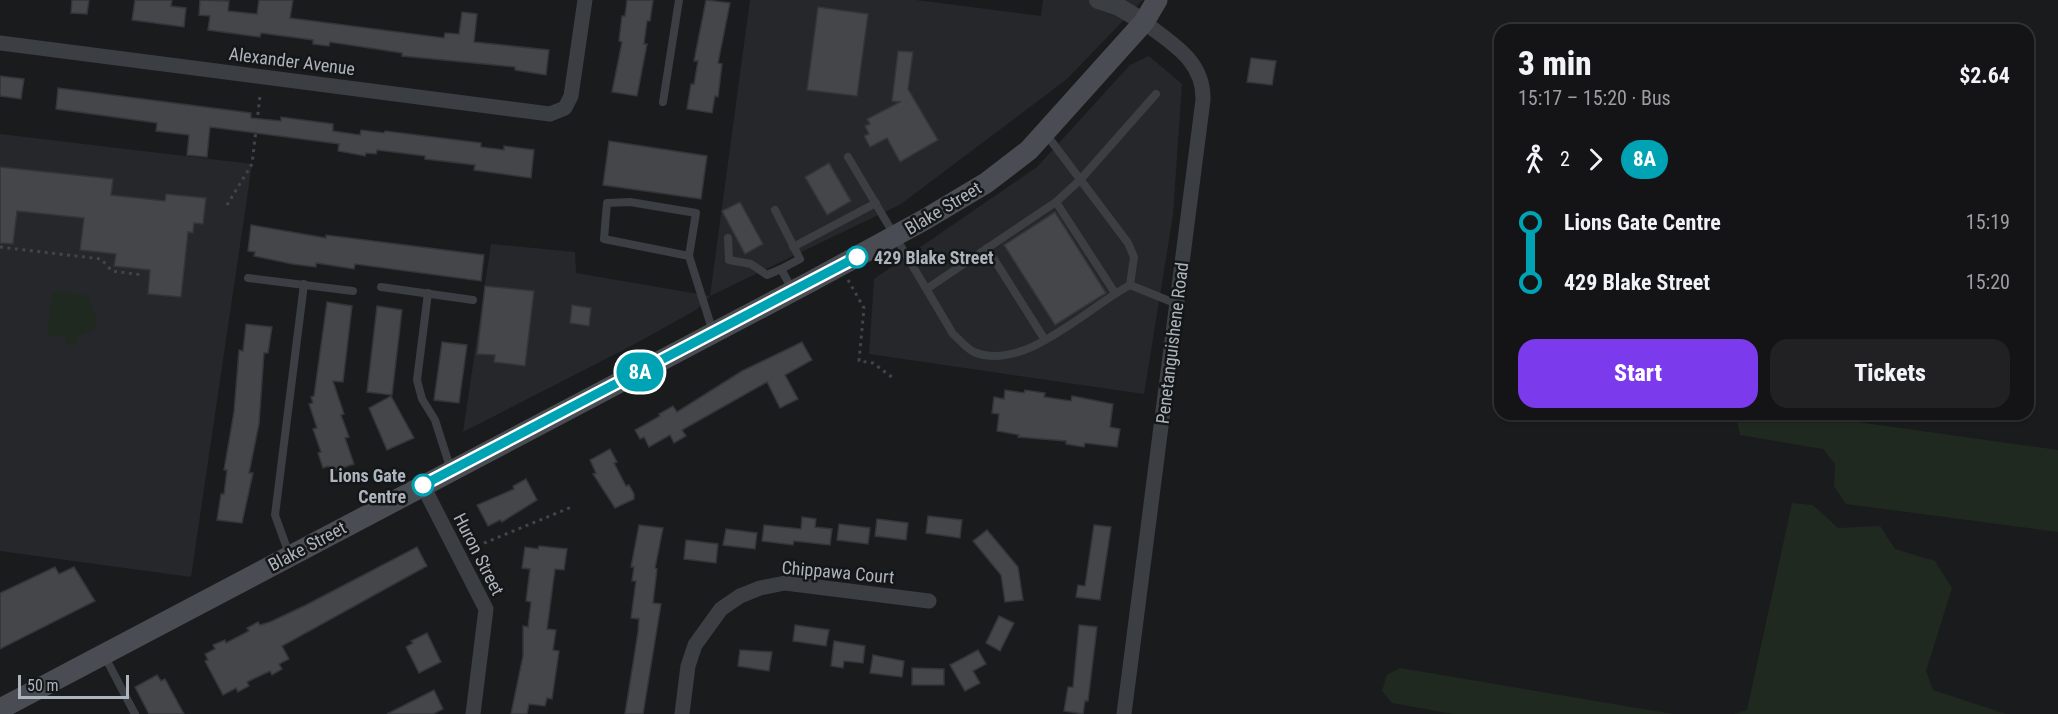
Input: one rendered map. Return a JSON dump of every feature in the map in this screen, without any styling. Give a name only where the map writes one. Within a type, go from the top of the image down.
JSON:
[{"type":"main road","points":[[1144,22],[1156,0]]},
{"type":"main road","name":"Blake Street","points":[[0,709],[840,266],[986,183],[1029,150],[1144,22]]},
{"type":"street","name":"Alexander Avenue","points":[[0,43],[550,114],[565,108],[571,96],[585,0]]},
{"type":"street","points":[[1098,0],[1119,7],[1144,22]]},
{"type":"street","name":"Penetanguishene Road","points":[[1124,714],[1204,87],[1189,56],[1144,22]]},
{"type":"street","name":"Huron Street","points":[[423,486],[486,609],[473,714]]},
{"type":"street","name":"Chippawa Court","points":[[682,714],[688,666],[694,645],[721,609],[740,596],[760,588],[785,584],[929,601]]},
{"type":"lane","points":[[663,102],[679,0]]},
{"type":"lane","points":[[928,288],[1056,202],[1080,180],[1156,94]]},
{"type":"lane","points":[[1045,133],[1128,243],[1134,257],[1130,285]]},
{"type":"lane","points":[[848,157],[928,288],[953,334],[972,352],[998,357],[1032,347],[1130,285]]},
{"type":"lane","points":[[689,256],[604,239],[607,203],[630,202],[696,213],[689,256],[713,333]]},
{"type":"lane","points":[[1056,202],[1115,293]]},
{"type":"lane","points":[[793,247],[876,203]]},
{"type":"lane","points":[[728,238],[729,260],[751,264],[767,275],[800,259],[776,210]]},
{"type":"lane","points":[[987,248],[1045,340]]},
{"type":"lane","points":[[781,269],[792,291]]},
{"type":"lane","points":[[248,278],[353,291]]},
{"type":"lane","points":[[290,555],[275,515],[304,284]]},
{"type":"lane","points":[[1130,285],[1163,300],[1178,304]]},
{"type":"lane","points":[[381,287],[473,300]]},
{"type":"lane","points":[[428,293],[417,380],[422,399],[435,420],[451,471]]},
{"type":"lane","points":[[103,654],[135,714]]},
{"type":"path","points":[[227,205],[252,164],[260,96]]},
{"type":"path","points":[[0,247],[101,259],[112,272],[143,275]]},
{"type":"path","points":[[840,266],[864,308],[859,361],[873,363],[893,378]]},
{"type":"path","points":[[477,546],[574,506]]},
{"type":"shaded area","points":[[750,0],[916,0],[1041,16],[1043,0],[1143,0],[1067,79],[901,204],[710,296]]},
{"type":"shaded area","points":[[1149,56],[1182,84],[1173,215],[1144,394],[869,354],[874,279],[1037,167],[1130,65]]},
{"type":"shaded area","points":[[0,134],[252,164],[191,577],[0,551]]},
{"type":"shaded area","points":[[491,244],[575,252],[576,273],[710,296],[696,310],[631,346],[463,432]]},
{"type":"shaded area","points":[[53,291],[88,296],[96,316],[95,329],[77,337],[77,345],[66,345],[65,337],[49,335],[47,330]]},
{"type":"shaded area","points":[[1737,420],[1844,420],[2058,450],[2058,532],[1846,504],[1834,486],[1835,464],[1823,449],[1740,435]]},
{"type":"shaded area","points":[[1792,503],[1813,505],[1838,528],[1880,526],[1895,549],[1935,561],[1952,588],[1926,671],[1933,690],[2006,714],[1734,714],[1747,710]]},
{"type":"shaded area","points":[[1400,668],[1673,714],[1454,714],[1392,703],[1382,691],[1387,675]]},
{"type":"building","points":[[72,0],[89,0],[87,14],[71,13]]},
{"type":"building","points":[[135,0],[172,0],[171,6],[186,8],[184,27],[132,20]]},
{"type":"building","points":[[200,0],[229,1],[228,11],[257,14],[259,0],[293,0],[290,18],[444,38],[445,33],[459,34],[462,12],[477,14],[474,42],[549,50],[546,75],[515,70],[515,67],[402,56],[402,53],[330,42],[329,46],[313,44],[313,40],[261,33],[260,37],[208,30],[210,16],[199,15]]},
{"type":"building","points":[[627,0],[653,0],[650,21],[647,21],[644,44],[647,44],[637,96],[612,92],[622,42],[619,41],[622,16],[625,16]]},
{"type":"building","points":[[706,0],[730,3],[718,63],[722,64],[718,97],[715,96],[712,113],[687,109],[691,84],[694,84],[698,61],[694,61]]},
{"type":"building","points":[[818,7],[868,14],[857,96],[807,90]]},
{"type":"building","points":[[898,51],[913,52],[908,89],[938,140],[900,162],[887,138],[870,147],[864,136],[869,134],[865,126],[870,124],[867,119],[900,102],[892,101]]},
{"type":"building","points":[[1251,58],[1276,61],[1272,85],[1247,82]]},
{"type":"building","points":[[0,76],[24,79],[21,99],[0,96]]},
{"type":"building","points":[[58,88],[251,113],[251,118],[281,121],[281,117],[333,124],[333,131],[360,135],[361,130],[384,133],[385,131],[481,143],[481,147],[504,150],[504,146],[534,150],[531,178],[474,170],[475,165],[425,159],[425,156],[377,150],[376,154],[366,153],[365,156],[338,151],[339,144],[210,127],[207,157],[187,155],[189,135],[156,131],[157,123],[56,109]]},
{"type":"building","points":[[609,141],[707,156],[701,199],[603,185]]},
{"type":"building","points":[[829,163],[851,201],[827,215],[805,177]]},
{"type":"building","points":[[0,167],[113,179],[111,195],[165,201],[166,194],[206,198],[203,224],[194,223],[193,233],[188,232],[181,297],[148,294],[150,270],[114,266],[116,254],[80,250],[84,218],[17,211],[13,244],[0,243]]},
{"type":"building","points":[[740,202],[763,244],[745,254],[722,211]]},
{"type":"building","points":[[1055,212],[1106,293],[1055,325],[1004,245]]},
{"type":"building","points":[[251,225],[326,238],[326,235],[484,255],[481,281],[355,264],[354,269],[316,263],[316,267],[254,256],[255,252],[248,251]]},
{"type":"building","points":[[485,286],[534,291],[525,366],[494,362],[495,355],[477,354]]},
{"type":"building","points":[[327,302],[352,306],[343,382],[333,381],[344,414],[341,415],[349,437],[345,438],[354,464],[330,472],[328,466],[323,468],[318,453],[321,452],[313,429],[317,428],[309,404],[313,403],[311,397],[314,396]]},
{"type":"building","points":[[572,305],[591,308],[589,326],[570,323]]},
{"type":"building","points":[[377,306],[402,310],[392,395],[367,392]]},
{"type":"building","points":[[246,324],[272,327],[268,353],[264,353],[259,424],[249,473],[253,473],[242,523],[217,520],[221,494],[224,494],[227,470],[224,470],[234,412],[239,350],[243,351]]},
{"type":"building","points":[[442,342],[467,345],[459,403],[434,400]]},
{"type":"building","points":[[802,342],[812,360],[785,375],[798,399],[780,408],[767,382],[682,430],[686,436],[674,443],[670,435],[649,447],[644,437],[640,439],[635,430],[660,416],[659,414],[673,406],[677,412],[742,371]]},
{"type":"building","points":[[1005,390],[1045,393],[1044,397],[1071,401],[1072,396],[1113,404],[1110,427],[1120,429],[1117,447],[1085,443],[1084,447],[1066,444],[1066,441],[1018,437],[1019,435],[997,431],[999,414],[992,413],[994,397],[1004,399]]},
{"type":"building","points":[[391,396],[414,438],[387,450],[369,408]]},
{"type":"building","points":[[610,449],[617,462],[614,463],[626,486],[629,485],[634,494],[634,499],[615,508],[593,474],[596,473],[590,460]]},
{"type":"building","points":[[526,479],[537,500],[502,522],[500,520],[488,526],[477,505],[514,489],[513,486]]},
{"type":"building","points":[[928,516],[962,520],[960,538],[926,533]]},
{"type":"building","points":[[802,517],[816,519],[815,527],[832,529],[830,545],[794,541],[793,545],[762,541],[764,525],[801,529]]},
{"type":"building","points":[[877,519],[908,523],[906,540],[875,536]]},
{"type":"building","points":[[839,524],[870,528],[868,544],[837,540]]},
{"type":"building","points":[[639,525],[663,528],[655,568],[657,569],[653,603],[661,604],[643,714],[625,714],[639,619],[631,618],[636,581],[632,581],[634,567],[631,567]]},
{"type":"building","points":[[1094,525],[1111,527],[1100,600],[1076,597],[1078,585],[1085,586]]},
{"type":"building","points":[[726,529],[757,533],[755,549],[723,545]]},
{"type":"building","points":[[987,530],[1018,567],[1023,600],[1005,602],[1001,575],[973,541]]},
{"type":"building","points":[[686,540],[718,544],[716,563],[684,559]]},
{"type":"building","points":[[539,546],[567,549],[564,570],[555,569],[547,629],[556,630],[553,650],[559,651],[552,699],[547,698],[545,706],[529,704],[527,714],[511,714],[523,656],[523,626],[528,627],[531,602],[526,601],[530,569],[522,568],[525,547],[538,549]]},
{"type":"building","points":[[417,547],[427,566],[282,646],[289,659],[279,664],[282,669],[272,675],[270,671],[247,682],[249,686],[238,692],[236,688],[223,695],[205,661],[208,660],[205,654],[215,649],[213,645],[225,640],[226,643],[249,631],[247,628],[258,622],[260,625],[270,622],[306,605]]},
{"type":"building","points":[[55,567],[59,574],[74,567],[95,601],[0,649],[0,593]]},
{"type":"building","points":[[999,616],[1014,623],[1000,651],[986,643]]},
{"type":"building","points":[[795,625],[829,630],[826,646],[793,641]]},
{"type":"building","points":[[1079,625],[1097,627],[1088,701],[1085,701],[1083,714],[1064,711],[1068,687],[1073,687]]},
{"type":"building","points":[[427,633],[441,662],[419,673],[406,647],[413,643],[411,641]]},
{"type":"building","points":[[834,641],[865,646],[863,663],[844,661],[843,668],[831,666]]},
{"type":"building","points":[[740,650],[772,652],[769,671],[738,666]]},
{"type":"building","points":[[978,650],[986,664],[973,671],[980,683],[965,691],[950,665]]},
{"type":"building","points":[[873,655],[904,661],[902,677],[870,673]]},
{"type":"building","points":[[912,668],[944,669],[944,685],[912,685]]},
{"type":"building","points":[[157,675],[161,681],[165,679],[184,714],[149,714],[135,687]]},
{"type":"building","points":[[434,690],[443,709],[433,714],[387,714]]},
{"type":"bus line","name":"8A","points":[[423,485],[857,257]]},
{"type":"place","name":"429 Blake Street","points":[[857,257]]},
{"type":"place","name":"Lions Gate Centre","points":[[423,485]]}]
